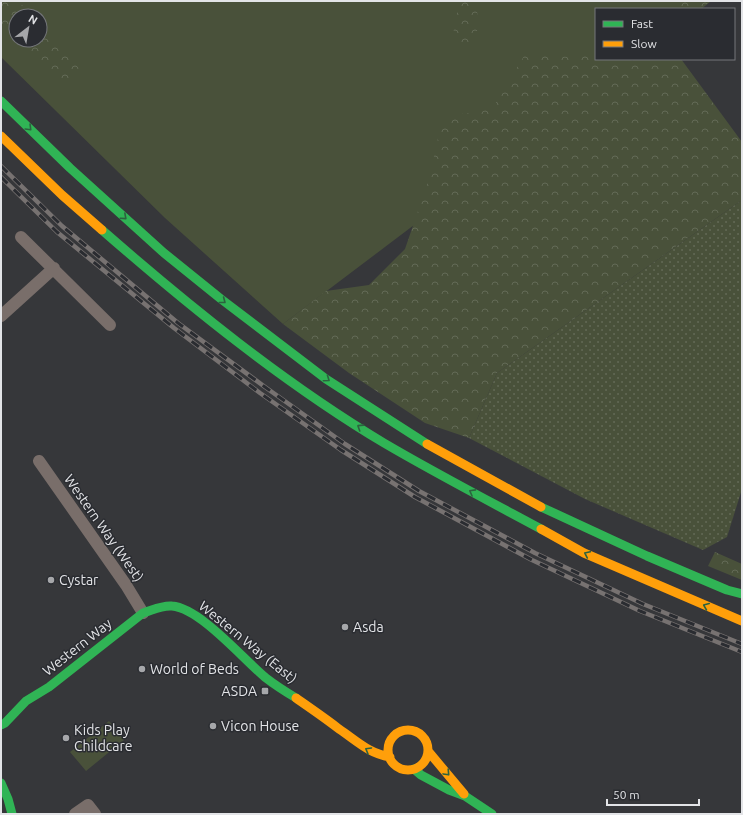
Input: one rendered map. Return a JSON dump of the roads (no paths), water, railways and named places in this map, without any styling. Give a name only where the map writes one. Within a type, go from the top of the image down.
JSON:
[{"type":"main road","points":[[1,101],[70,168],[164,252],[220,299],[326,379],[431,446],[545,509],[647,556],[727,590],[742,594]]},
{"type":"main road","points":[[1,136],[62,196],[150,272],[214,324],[311,396],[384,443],[584,553],[742,621]]},
{"type":"main road","name":"Western Way (East)","points":[[143,613],[160,607],[173,606],[188,610],[204,621],[266,678],[349,735],[357,743],[378,755],[390,757]]},
{"type":"main road","name":"Western Way","points":[[1,725],[26,701],[49,687],[143,613]]},
{"type":"main road","name":"Western Way","points":[[7,707],[26,701]]},
{"type":"main road","points":[[428,750],[424,762],[414,769],[407,770],[395,765],[390,757],[387,741],[400,732],[407,730],[420,734],[425,740],[428,750],[465,796]]},
{"type":"main road","name":"Western Way (East)","points":[[349,735],[370,739]]},
{"type":"main road","points":[[414,769],[449,790],[465,796],[492,814]]},
{"type":"main road","points":[[1,783],[8,799],[12,814]]},
{"type":"street","points":[[21,237],[110,325]]},
{"type":"street","points":[[1,316],[54,268]]},
{"type":"street","name":"Western Way (West)","points":[[39,461],[126,585],[143,613]]},
{"type":"street","points":[[75,814],[88,804],[95,814]]},
{"type":"railway","points":[[1,166],[62,226],[178,323],[345,444],[419,491],[535,553],[643,604],[742,644]]},
{"type":"railway","points":[[1,177],[57,232],[174,328],[260,393],[341,450],[415,497],[532,560],[640,611],[742,652]]},
{"type":"place","name":"Cystar","points":[[51,580]]},
{"type":"place","name":"Asda","points":[[345,627]]},
{"type":"place","name":"World of Beds","points":[[142,669]]},
{"type":"place","name":"ASDA","points":[[265,691]]},
{"type":"place","name":"Vicon House","points":[[213,726]]},
{"type":"place","name":"Kids Play Childcare","points":[[66,738]]}]
